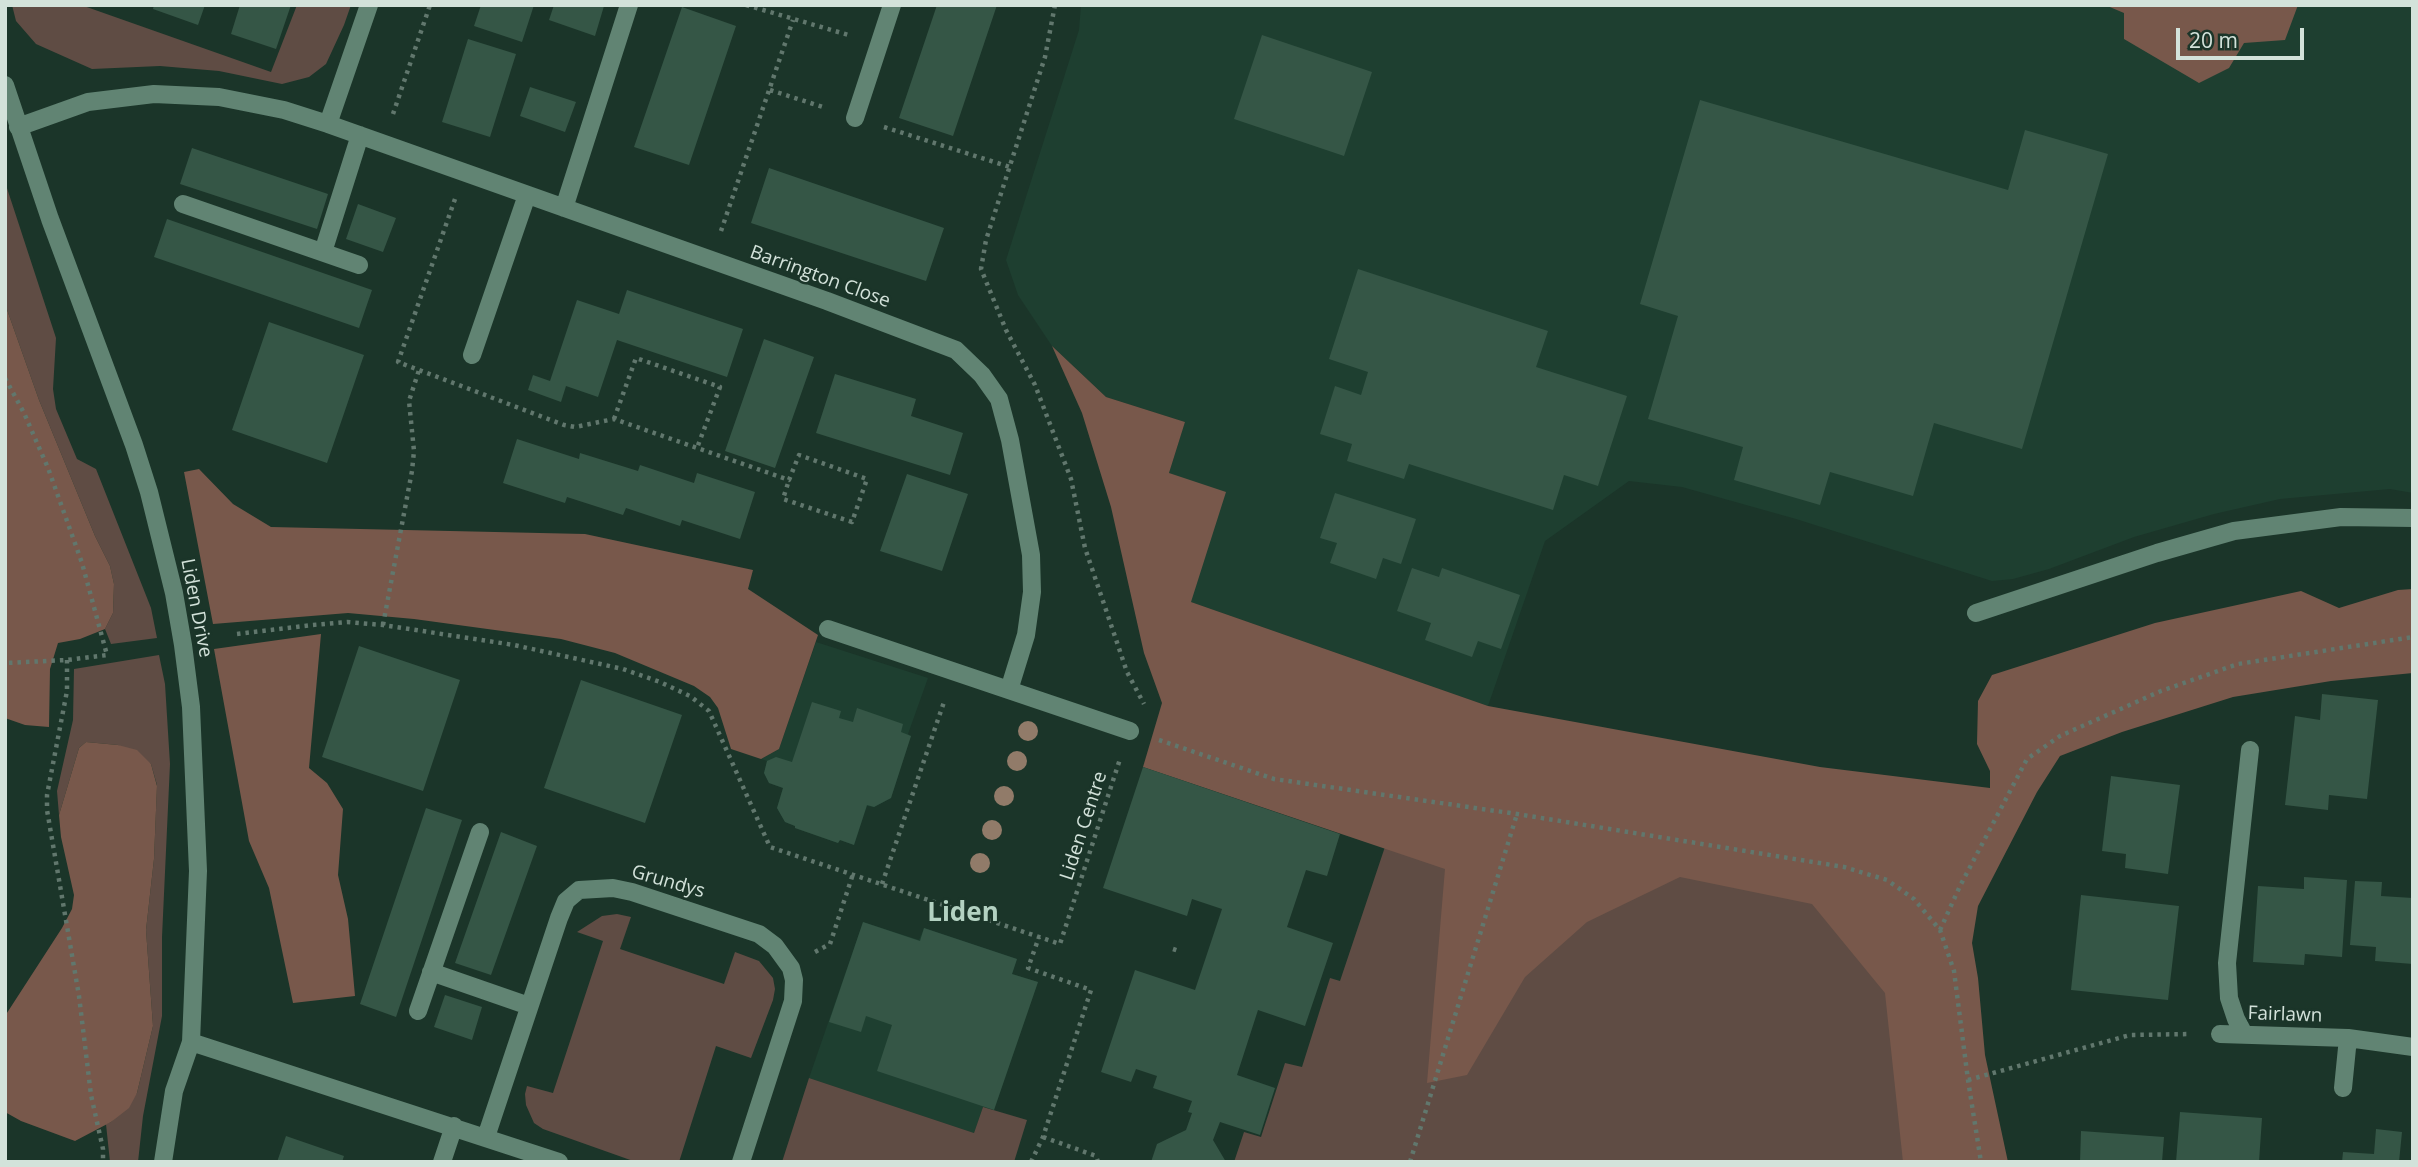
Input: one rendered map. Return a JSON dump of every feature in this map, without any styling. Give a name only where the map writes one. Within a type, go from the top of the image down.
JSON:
[{"type":"street","points":[[328,124],[369,5]]},
{"type":"street","points":[[564,208],[629,5]]},
{"type":"street","points":[[855,118],[892,5]]},
{"type":"street","name":"Liden Drive","points":[[5,85],[130,432],[149,492],[174,593],[191,707],[198,827],[191,1041],[174,1091],[163,1162]]},
{"type":"street","name":"Barrington Close","points":[[18,127],[88,102],[153,94],[219,97],[284,110],[711,260],[956,350],[988,383],[999,399],[1010,440],[1031,555],[1032,592],[1026,635],[1009,690]]},
{"type":"street","points":[[323,252],[360,135]]},
{"type":"street","points":[[472,355],[527,195]]},
{"type":"street","points":[[183,204],[359,265]]},
{"type":"street","points":[[1976,612],[2234,531],[2341,517],[2413,518]]},
{"type":"street","points":[[828,629],[1130,730]]},
{"type":"street","points":[[2244,1034],[2229,998],[2227,963],[2250,750]]},
{"type":"street","points":[[418,1011],[480,832]]},
{"type":"street","name":"Grundys","points":[[486,1137],[559,918],[566,901],[579,890],[598,887],[632,892],[744,927],[775,946],[791,968]]},
{"type":"street","points":[[741,1162],[790,1010],[794,980],[791,968]]},
{"type":"street","points":[[431,972],[529,1006]]},
{"type":"street","name":"Fairlawn","points":[[2220,1034],[2348,1038],[2413,1047]]},
{"type":"street","name":"Fairlawn","points":[[2343,1088],[2348,1038]]},
{"type":"street","points":[[191,1041],[559,1162]]},
{"type":"street","points":[[442,1162],[454,1126]]},
{"type":"path","points":[[383,143],[430,5]]},
{"type":"path","points":[[746,5],[880,44]]},
{"type":"path","points":[[1055,5],[1045,57],[986,240],[981,269],[1006,330],[1035,385],[1067,467],[1085,548],[1127,672],[1148,712]]},
{"type":"path","points":[[711,260],[793,20]]},
{"type":"path","points":[[770,90],[1010,167]]},
{"type":"path","points":[[464,172],[398,362],[564,425],[575,427],[614,419],[789,480]]},
{"type":"path","points":[[614,419],[636,358],[720,387],[697,448]]},
{"type":"path","points":[[383,625],[412,471],[414,451],[409,401],[419,370]]},
{"type":"path","points":[[5,377],[48,468],[82,563],[107,655],[5,663]]},
{"type":"path","points":[[799,455],[867,479],[852,522],[783,499],[789,480],[799,455]]},
{"type":"path","points":[[237,635],[347,622],[383,625],[526,647],[623,669],[690,696],[709,711],[770,847],[1039,937],[1028,968],[1091,990],[1043,1137],[1031,1162]]},
{"type":"path","points":[[1940,930],[2027,759],[2060,736],[2161,691],[2238,664],[2413,637]]},
{"type":"path","points":[[67,660],[67,691],[47,795],[47,810],[79,996],[91,1095],[103,1149],[103,1162]]},
{"type":"path","points":[[882,884],[954,671]]},
{"type":"path","points":[[1130,730],[1274,779],[1844,866],[1886,880],[1913,899],[1940,930],[1954,971],[1981,1162]]},
{"type":"path","name":"Liden Centre","points":[[1039,937],[1060,944],[1130,730]]},
{"type":"path","points":[[1159,732],[1164,742]]},
{"type":"path","points":[[1410,1162],[1517,814]]},
{"type":"path","points":[[791,968],[830,944],[853,874]]},
{"type":"path","points":[[1968,1080],[2130,1035],[2220,1034]]},
{"type":"path","points":[[1043,1137],[1096,1156],[1098,1162]]},
{"type":"shaded area","points":[[12,5],[81,5],[271,72],[297,5],[351,5],[326,64],[309,77],[282,84],[219,71],[160,66],[92,69],[36,44],[16,21]]},
{"type":"shaded area","points":[[1081,5],[2413,5],[2413,493],[2390,489],[2280,499],[2214,514],[2134,537],[2049,569],[2013,579],[1992,581],[1796,519],[1682,487],[1629,481],[1545,541],[1488,706],[1191,602],[1169,473],[1185,422],[1106,397],[1052,346],[1018,295],[1006,260],[1079,30]]},
{"type":"shaded area","points":[[2105,5],[2298,5],[2285,40],[2244,43],[2229,68],[2199,83],[2124,39],[2124,13]]},
{"type":"shaded area","points":[[5,182],[56,338],[53,389],[56,409],[77,459],[96,469],[151,608],[157,638],[111,644],[105,629],[113,613],[114,584],[110,566],[39,400],[5,304]]},
{"type":"shaded area","points":[[5,304],[39,400],[110,566],[114,584],[113,613],[105,629],[80,639],[58,643],[50,669],[49,727],[25,725],[5,718]]},
{"type":"shaded area","points":[[1052,346],[1106,397],[1185,422],[1169,473],[1226,492],[1191,602],[1488,706],[1820,767],[1990,788],[1990,771],[1977,744],[1978,701],[1992,675],[2155,623],[2301,591],[2339,608],[2398,590],[2413,589],[2413,673],[2331,681],[2233,697],[2122,732],[2060,756],[2037,792],[1978,906],[1972,943],[1985,1055],[2008,1162],[1903,1162],[1885,993],[1812,904],[1680,877],[1587,922],[1525,977],[1467,1075],[1427,1083],[1445,869],[1143,767],[1162,703],[1144,653],[1111,507],[1082,413]]},
{"type":"shaded area","points":[[199,469],[233,504],[271,527],[585,534],[753,570],[748,589],[818,635],[779,749],[761,759],[731,749],[718,708],[710,697],[694,686],[615,653],[561,639],[348,613],[213,624],[184,472]]},
{"type":"shaded area","points":[[321,634],[309,768],[327,783],[343,809],[338,875],[348,919],[355,996],[293,1003],[269,888],[249,841],[214,649]]},
{"type":"shaded area","points":[[816,642],[928,678],[908,734],[911,736],[891,798],[874,807],[867,806],[854,845],[840,840],[838,843],[785,822],[777,808],[783,788],[769,783],[764,773],[767,761],[761,759],[779,749]]},
{"type":"shaded area","points":[[159,655],[165,684],[170,764],[162,937],[162,1016],[143,1116],[138,1162],[110,1162],[106,1124],[111,1122],[137,1093],[153,1026],[146,930],[154,859],[157,785],[151,764],[118,745],[86,742],[79,748],[59,815],[57,791],[73,720],[74,669]]},
{"type":"shaded area","points":[[86,742],[137,750],[151,764],[157,786],[154,859],[146,930],[153,1026],[137,1093],[129,1108],[111,1122],[75,1141],[21,1121],[5,1112],[5,1016],[72,909],[74,895],[59,815],[79,748]]},
{"type":"shaded area","points":[[1396,814],[1839,889],[1899,939],[1940,1162],[1234,1162],[1244,1132],[1261,1137],[1285,1063],[1302,1067],[1330,978],[1340,981]]},
{"type":"shaded area","points":[[617,914],[631,917],[620,949],[724,984],[735,952],[759,961],[773,978],[773,1000],[751,1058],[716,1046],[679,1162],[636,1162],[543,1129],[534,1123],[526,1105],[527,1086],[553,1093],[603,941],[577,932],[602,916]]},
{"type":"shaded area","points":[[863,922],[919,940],[924,928],[1017,959],[1012,974],[1038,982],[994,1110],[983,1107],[974,1133],[809,1078]]},
{"type":"shaded area","points":[[809,1078],[974,1133],[983,1107],[1027,1120],[1014,1162],[782,1162]]},
{"type":"building","points":[[154,5],[205,5],[198,25],[153,9]]},
{"type":"building","points":[[240,5],[291,5],[276,49],[231,34]]},
{"type":"building","points":[[481,5],[534,5],[522,42],[474,26]]},
{"type":"building","points":[[554,5],[604,6],[595,36],[549,20]]},
{"type":"building","points":[[937,5],[997,5],[953,136],[899,118]]},
{"type":"building","points":[[682,7],[736,26],[689,165],[634,147]]},
{"type":"building","points":[[1262,35],[1372,72],[1344,156],[1234,119]]},
{"type":"building","points":[[468,39],[516,54],[490,137],[442,122]]},
{"type":"building","points":[[530,87],[576,102],[565,132],[520,116]]},
{"type":"building","points":[[1700,100],[2008,190],[2025,130],[2108,154],[2022,449],[1934,423],[1913,496],[1830,472],[1820,505],[1734,480],[1743,447],[1648,419],[1678,316],[1640,304]]},
{"type":"building","points":[[192,148],[328,194],[317,229],[180,184]]},
{"type":"building","points":[[769,168],[944,228],[926,281],[751,223]]},
{"type":"building","points":[[358,204],[396,218],[383,252],[346,239]]},
{"type":"building","points":[[167,219],[372,290],[359,328],[154,257]]},
{"type":"building","points":[[1358,269],[1548,331],[1536,367],[1627,396],[1598,486],[1564,475],[1553,510],[1409,464],[1404,479],[1347,461],[1352,444],[1320,434],[1335,386],[1361,395],[1368,372],[1329,359]]},
{"type":"building","points":[[627,290],[743,329],[727,377],[617,340],[598,397],[566,386],[561,402],[528,390],[533,375],[550,381],[577,300],[619,314]]},
{"type":"building","points":[[269,322],[364,355],[327,463],[232,430]]},
{"type":"building","points":[[764,339],[814,357],[775,468],[725,451]]},
{"type":"building","points":[[835,374],[916,399],[911,416],[963,433],[950,475],[816,433]]},
{"type":"building","points":[[517,439],[579,459],[580,453],[638,471],[640,465],[694,483],[697,473],[755,492],[740,539],[682,520],[680,526],[626,508],[623,515],[567,497],[565,503],[503,483]]},
{"type":"building","points":[[907,474],[968,494],[942,571],[880,551]]},
{"type":"building","points":[[1335,493],[1416,519],[1401,564],[1383,558],[1376,579],[1330,563],[1337,543],[1320,538]]},
{"type":"building","points":[[1412,568],[1439,577],[1442,568],[1520,595],[1501,649],[1478,641],[1472,657],[1425,640],[1431,623],[1397,611]]},
{"type":"building","points":[[359,646],[460,680],[423,791],[322,757]]},
{"type":"building","points":[[581,680],[682,715],[645,823],[544,788]]},
{"type":"building","points":[[2322,694],[2378,700],[2367,799],[2329,795],[2328,810],[2285,805],[2295,716],[2320,720]]},
{"type":"building","points":[[812,702],[841,711],[839,718],[853,722],[857,708],[903,724],[901,732],[911,736],[891,798],[874,807],[867,805],[854,845],[840,840],[838,843],[785,822],[777,808],[783,788],[769,783],[764,773],[767,761],[776,757],[792,762]]},
{"type":"building","points":[[1143,767],[1340,834],[1327,876],[1306,870],[1287,927],[1333,943],[1305,1026],[1258,1010],[1237,1075],[1275,1088],[1260,1135],[1220,1122],[1213,1140],[1226,1162],[1151,1162],[1157,1144],[1186,1130],[1192,1113],[1188,1112],[1192,1101],[1153,1088],[1157,1076],[1136,1069],[1131,1082],[1101,1072],[1135,970],[1195,990],[1222,909],[1192,899],[1187,916],[1103,888]]},
{"type":"building","points":[[2111,776],[2180,785],[2168,874],[2125,868],[2126,854],[2102,851]]},
{"type":"building","points":[[426,808],[462,820],[396,1017],[360,1004]]},
{"type":"building","points":[[501,832],[537,846],[491,975],[455,963]]},
{"type":"building","points":[[2304,877],[2347,880],[2342,957],[2305,954],[2304,965],[2253,962],[2258,886],[2304,889]]},
{"type":"building","points":[[2355,881],[2382,882],[2381,896],[2413,898],[2413,964],[2375,961],[2376,947],[2350,945]]},
{"type":"building","points":[[2081,895],[2179,906],[2168,1000],[2071,990]]},
{"type":"building","points":[[863,922],[920,941],[924,928],[1017,959],[1012,974],[1038,982],[994,1110],[877,1071],[892,1025],[866,1016],[861,1032],[829,1022]]},
{"type":"building","points":[[445,995],[482,1007],[472,1040],[434,1027]]},
{"type":"building","points":[[2180,1112],[2262,1118],[2259,1162],[2176,1162]]},
{"type":"building","points":[[2376,1129],[2402,1132],[2399,1162],[2342,1162],[2343,1152],[2374,1154]]},
{"type":"building","points":[[2081,1131],[2164,1137],[2162,1162],[2080,1162]]},
{"type":"building","points":[[286,1136],[344,1156],[342,1162],[277,1162]]},
{"type":"district","name":"Liden","points":[[963,914]]}]
